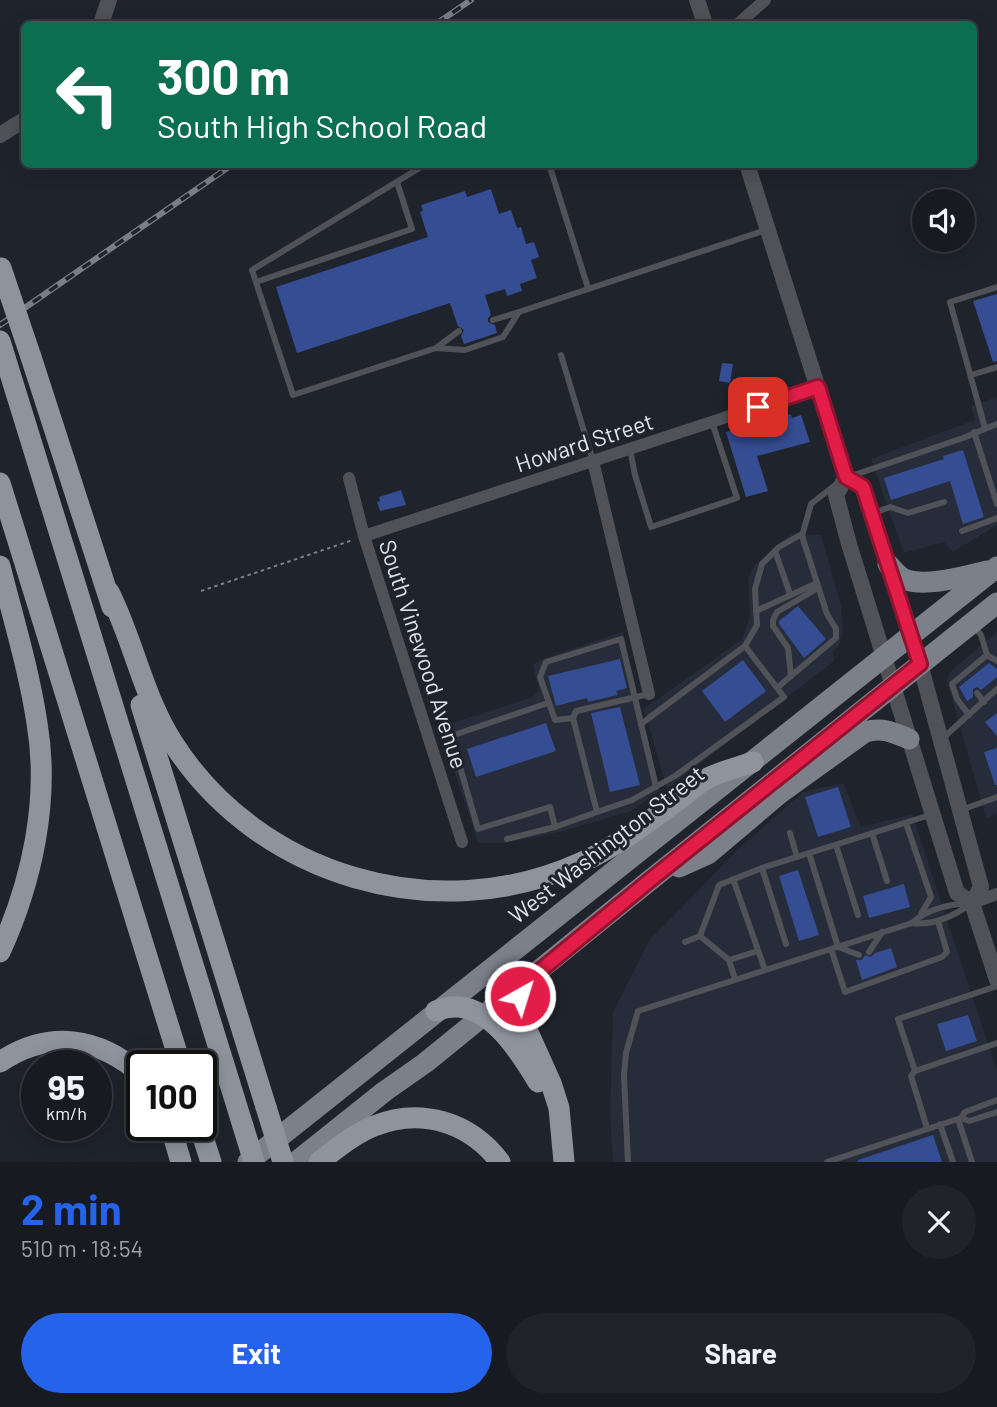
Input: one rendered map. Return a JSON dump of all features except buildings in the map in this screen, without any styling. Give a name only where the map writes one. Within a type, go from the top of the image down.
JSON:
[{"type":"highway","points":[[0,267],[109,592],[116,625],[283,1162]]},
{"type":"highway","points":[[0,341],[254,1162]]},
{"type":"highway","points":[[0,484],[176,1050]]},
{"type":"highway","points":[[0,566],[38,725],[40,788],[35,844],[29,870],[20,902],[0,952]]},
{"type":"highway","points":[[109,592],[124,622],[144,685],[159,717],[174,745],[207,788],[243,821],[278,845],[349,877],[436,892],[476,891],[534,880],[583,862],[610,848],[708,779],[753,762]]},
{"type":"highway","points":[[531,978],[523,988],[519,1012],[551,1083],[559,1108],[564,1162]]},
{"type":"highway","points":[[436,1011],[448,1006],[462,1006],[475,1009],[484,1015],[522,1057],[541,1088],[561,1132]]},
{"type":"highway","points":[[0,1062],[24,1048],[74,1041],[116,1055],[126,1063]]},
{"type":"highway","points":[[319,1162],[372,1127],[412,1118],[430,1118],[459,1127],[484,1144],[500,1162]]},
{"type":"highway","points":[[175,1141],[181,1162]]},
{"type":"highway","points":[[204,1141],[210,1158]]},
{"type":"main road","points":[[888,564],[904,579],[922,582],[995,568]]},
{"type":"main road","name":"West Washington Street","points":[[248,1162],[995,568]]},
{"type":"main road","points":[[296,1162],[531,978],[997,603]]},
{"type":"main road","points":[[649,881],[708,854],[779,794],[865,732],[884,729],[909,739]]},
{"type":"street","points":[[102,21],[109,0]]},
{"type":"street","points":[[697,0],[704,21]]},
{"type":"street","points":[[741,21],[765,0]]},
{"type":"street","points":[[0,135],[21,122]]},
{"type":"street","points":[[748,168],[846,477],[863,487],[920,664],[981,887],[972,902]]},
{"type":"street","name":"Howard Street","points":[[365,536],[818,387]]},
{"type":"street","points":[[593,461],[649,694]]},
{"type":"street","points":[[846,477],[836,495],[893,686],[957,893],[972,902],[997,979]]},
{"type":"street","name":"South Vinewood Avenue","points":[[349,478],[462,842]]},
{"type":"street","points":[[972,902],[997,894]]},
{"type":"lane","points":[[420,168],[253,270],[293,395],[436,348],[460,331]]},
{"type":"lane","points":[[549,168],[588,288]]},
{"type":"lane","points":[[256,282],[412,229],[397,182]]},
{"type":"lane","points":[[493,320],[768,229]]},
{"type":"lane","points":[[985,428],[950,302],[997,287]]},
{"type":"lane","points":[[436,348],[465,350],[503,337],[519,312]]},
{"type":"lane","points":[[561,355],[593,461]]},
{"type":"lane","points":[[971,375],[997,367]]},
{"type":"lane","points":[[630,449],[651,527],[737,498],[712,422]]},
{"type":"lane","points":[[778,687],[836,638],[836,629],[827,614],[802,534],[811,503],[846,477],[997,424]]},
{"type":"lane","points":[[974,432],[997,504]]},
{"type":"lane","points":[[872,513],[890,507],[908,513],[944,502]]},
{"type":"lane","points":[[962,531],[997,518]]},
{"type":"lane","points":[[641,724],[745,646],[757,625],[755,589],[762,564],[775,551],[802,534]]},
{"type":"lane","points":[[775,551],[790,594]]},
{"type":"lane","points":[[756,611],[790,594],[818,585]]},
{"type":"lane","points":[[792,676],[788,648],[773,626],[772,620],[777,612],[818,585]]},
{"type":"lane","points":[[972,623],[981,635],[987,655],[997,661]]},
{"type":"lane","points":[[573,718],[555,720],[540,677],[546,662],[621,639],[656,786]]},
{"type":"lane","points":[[507,839],[555,827],[632,800],[675,776],[784,697],[745,646]]},
{"type":"lane","points":[[969,715],[957,699],[952,684],[978,667],[987,655]]},
{"type":"lane","points":[[942,740],[996,690],[990,683]]},
{"type":"lane","points":[[977,693],[984,702]]},
{"type":"lane","points":[[597,812],[573,718],[576,711],[649,694]]},
{"type":"lane","points":[[548,703],[451,736],[478,829],[550,807],[555,827]]},
{"type":"lane","points":[[961,810],[997,797]]},
{"type":"lane","points":[[685,942],[700,936],[719,885],[762,868],[932,814]]},
{"type":"lane","points":[[906,823],[930,897],[921,915],[912,923]]},
{"type":"lane","points":[[790,833],[797,857]]},
{"type":"lane","points":[[872,833],[887,881]]},
{"type":"lane","points":[[836,845],[858,915]]},
{"type":"lane","points":[[809,853],[845,992],[942,957],[947,952],[938,921]]},
{"type":"lane","points":[[762,868],[786,944]]},
{"type":"lane","points":[[733,879],[765,970]]},
{"type":"lane","points":[[921,915],[953,904],[972,902]]},
{"type":"lane","points":[[628,1162],[624,1075],[626,1053],[638,1011],[912,923],[926,925],[957,914],[972,902]]},
{"type":"lane","points":[[869,952],[882,932]]},
{"type":"lane","points":[[700,936],[729,960],[735,979]]},
{"type":"lane","points":[[834,948],[859,955]]},
{"type":"lane","points":[[729,960],[758,951]]},
{"type":"lane","points":[[915,1071],[898,1019],[997,986]]},
{"type":"lane","points":[[927,1128],[911,1076],[915,1071],[997,1043]]},
{"type":"lane","points":[[827,1162],[959,1118],[965,1112],[997,1100]]},
{"type":"lane","points":[[959,1118],[969,1121],[997,1112]]},
{"type":"lane","points":[[959,1118],[972,1162]]},
{"type":"lane","points":[[940,1124],[953,1162]]},
{"type":"path","points":[[201,590],[365,536]]},
{"type":"shaded area","points":[[997,397],[997,525],[953,552],[944,542],[904,553],[871,459],[975,420],[971,406]]},
{"type":"shaded area","points":[[791,534],[821,535],[841,606],[843,633],[839,646],[833,651],[834,661],[667,789],[644,709],[742,639],[750,616],[748,579],[755,565]]},
{"type":"shaded area","points":[[623,632],[660,791],[631,811],[560,832],[505,843],[478,843],[440,727],[533,697],[538,686],[533,665],[542,659]]},
{"type":"shaded area","points":[[997,632],[997,814],[986,818],[947,681],[949,673]]},
{"type":"shaded area","points":[[843,783],[861,827],[912,814],[997,1071],[997,1162],[613,1162],[610,1113],[613,1012],[650,939],[742,846],[803,792]]},
{"type":"railway","points":[[440,21],[471,0]]},
{"type":"railway","points":[[0,325],[227,168]]},
{"type":"route","points":[[520,996],[531,978],[920,664],[863,487],[846,477],[818,387],[758,407]]}]
